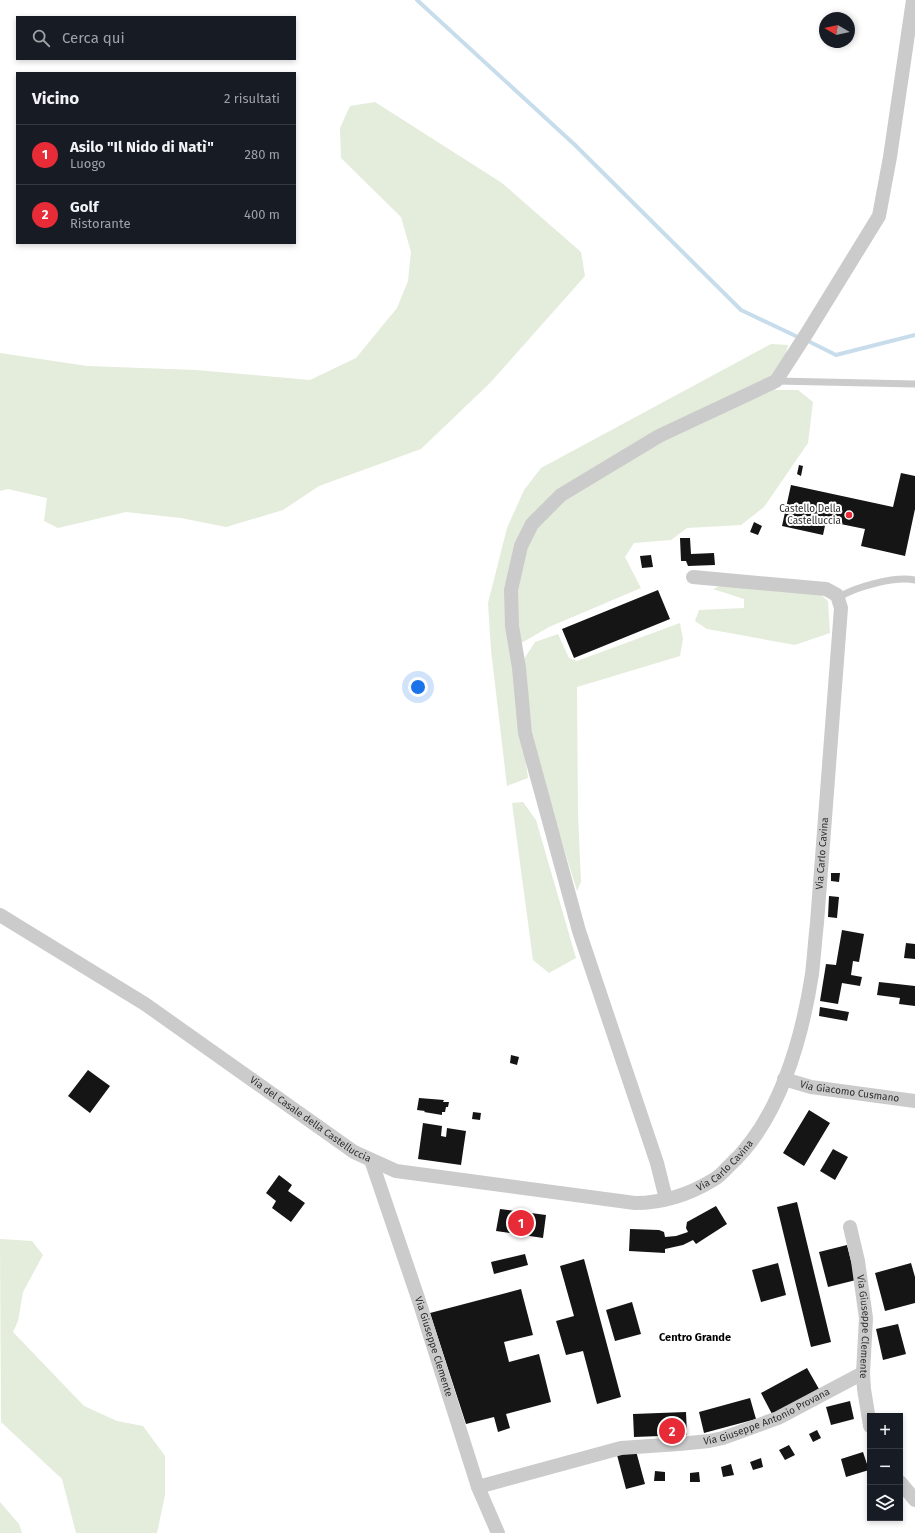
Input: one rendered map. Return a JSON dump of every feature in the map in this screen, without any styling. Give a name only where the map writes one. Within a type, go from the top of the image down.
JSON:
[{"type":"street","points":[[666,1199],[657,1163],[579,931],[525,733],[519,668],[512,626],[511,590],[521,546],[532,524],[561,495],[659,436],[776,381],[808,333],[879,216],[890,157],[913,0]]},
{"type":"street","points":[[693,577],[822,588],[831,591],[838,598]]},
{"type":"street","name":"Via Carlo Cavina","points":[[666,1199],[690,1192],[714,1180],[738,1158],[756,1134],[773,1106],[794,1051],[804,1015],[812,974],[841,608],[838,598]]},
{"type":"street","name":"Via del Casale della Castelluccia","points":[[0,915],[145,1004],[354,1152],[396,1171],[620,1201],[652,1203],[666,1199]]},
{"type":"street","name":"Via Giacomo Cusmano","points":[[784,1079],[811,1087],[915,1100]]},
{"type":"street","name":"Via Giuseppe Clemente","points":[[371,1160],[419,1300],[478,1488],[498,1533]]},
{"type":"street","name":"Via Giuseppe Clemente","points":[[850,1227],[858,1261],[866,1318],[863,1373],[868,1413]]},
{"type":"street","name":"Via Giuseppe Antonio Provana","points":[[478,1488],[621,1448],[686,1444],[723,1438],[778,1418],[863,1373]]},
{"type":"street","points":[[902,1485],[915,1500]]},
{"type":"lane","points":[[776,381],[915,384]]},
{"type":"lane","points":[[838,598],[845,594],[888,580],[915,580]]},
{"type":"green space","points":[[375,102],[502,183],[581,252],[585,276],[490,383],[421,449],[319,486],[283,510],[226,527],[181,518],[126,512],[58,528],[44,521],[47,498],[8,489],[0,491],[0,353],[87,366],[196,370],[310,380],[356,358],[397,308],[408,281],[411,252],[401,217],[341,158],[340,128],[350,106]]},
{"type":"green space","points":[[771,344],[788,345],[783,365],[769,383],[776,390],[798,390],[813,402],[808,443],[764,507],[741,525],[687,528],[671,540],[634,543],[625,557],[641,588],[549,627],[518,645],[513,668],[528,778],[507,786],[491,650],[488,603],[507,528],[524,490],[541,468]]},
{"type":"green space","points":[[722,585],[821,595],[828,601],[830,633],[795,645],[707,629],[695,621],[699,610],[744,608],[744,599],[713,589]]},
{"type":"green space","points":[[680,623],[683,639],[680,656],[577,687],[578,815],[581,882],[577,891],[534,752],[524,659],[535,642],[558,634],[569,658],[577,661]]},
{"type":"green space","points":[[523,802],[536,820],[576,958],[549,973],[533,960],[512,803]]},
{"type":"green space","points":[[0,1239],[32,1241],[43,1255],[23,1292],[18,1321],[13,1332],[84,1406],[117,1421],[143,1426],[165,1456],[165,1495],[157,1533],[76,1533],[62,1479],[1,1422]]},
{"type":"green space","points":[[0,1502],[19,1524],[22,1533],[0,1533]]},
{"type":"building","points":[[799,465],[803,466],[801,476],[797,474]]},
{"type":"building","name":"Castello Della Castelluccia","points":[[901,473],[915,476],[915,509],[905,556],[861,546],[865,529],[826,521],[823,535],[782,526],[791,485],[893,507]]},
{"type":"building","points":[[754,522],[762,526],[758,535],[750,532]]},
{"type":"building","points":[[680,538],[690,538],[691,554],[714,553],[715,565],[688,566],[686,561],[681,561]]},
{"type":"building","points":[[651,555],[653,567],[642,568],[640,556]]},
{"type":"building","points":[[658,590],[670,619],[574,658],[562,629]]},
{"type":"building","points":[[831,873],[840,873],[839,882],[831,881]]},
{"type":"building","points":[[829,896],[839,897],[837,918],[828,917]]},
{"type":"building","points":[[842,930],[864,934],[859,962],[853,961],[851,975],[862,977],[860,986],[842,983],[838,1004],[820,1001],[826,964],[836,965]]},
{"type":"building","points":[[906,943],[915,944],[915,959],[904,958]]},
{"type":"building","points":[[879,982],[915,986],[915,1006],[899,1004],[900,998],[877,995]]},
{"type":"building","points":[[820,1007],[849,1012],[847,1021],[819,1016]]},
{"type":"building","points":[[511,1055],[519,1057],[517,1065],[510,1063]]},
{"type":"building","points":[[88,1070],[110,1086],[90,1113],[68,1096]]},
{"type":"building","points":[[419,1098],[444,1100],[443,1102],[449,1102],[448,1107],[446,1107],[445,1112],[442,1112],[442,1115],[417,1110]]},
{"type":"building","points":[[809,1110],[830,1123],[804,1166],[783,1153]]},
{"type":"building","points":[[473,1112],[481,1113],[480,1120],[472,1119]]},
{"type":"building","points":[[423,1123],[442,1126],[441,1136],[446,1137],[447,1128],[466,1131],[461,1165],[418,1159]]},
{"type":"building","points":[[833,1149],[848,1157],[835,1180],[820,1171]]},
{"type":"building","points":[[279,1175],[292,1185],[288,1191],[305,1203],[291,1222],[272,1208],[276,1201],[266,1193]]},
{"type":"building","points":[[797,1202],[831,1342],[811,1347],[777,1207]]},
{"type":"building","points":[[716,1206],[727,1224],[696,1244],[693,1240],[683,1245],[665,1249],[665,1253],[629,1251],[630,1229],[659,1230],[664,1232],[665,1237],[676,1236],[688,1232],[686,1228],[687,1222]]},
{"type":"building","points":[[500,1209],[546,1215],[543,1238],[496,1231]]},
{"type":"building","points":[[847,1245],[856,1280],[828,1287],[819,1252]]},
{"type":"building","points":[[525,1254],[528,1265],[494,1274],[491,1262]]},
{"type":"building","points":[[584,1259],[621,1397],[597,1404],[583,1351],[566,1355],[556,1321],[574,1316],[560,1266]]},
{"type":"building","points":[[778,1263],[786,1295],[761,1302],[752,1270]]},
{"type":"building","points":[[911,1263],[915,1277],[915,1303],[885,1311],[875,1273]]},
{"type":"building","points":[[521,1289],[533,1335],[504,1342],[509,1362],[539,1354],[551,1402],[506,1414],[510,1428],[498,1432],[494,1417],[466,1424],[430,1313]]},
{"type":"building","points":[[632,1302],[641,1334],[615,1341],[606,1310]]},
{"type":"building","points":[[898,1324],[906,1354],[883,1360],[876,1329]]},
{"type":"building","points":[[807,1368],[819,1389],[772,1414],[761,1393]]},
{"type":"building","points":[[750,1398],[756,1419],[704,1433],[699,1412]]},
{"type":"building","points":[[850,1401],[854,1419],[831,1425],[826,1407]]},
{"type":"building","points":[[686,1412],[687,1435],[634,1437],[633,1414]]},
{"type":"building","points":[[817,1430],[821,1438],[813,1442],[809,1434]]},
{"type":"building","points":[[789,1445],[795,1455],[785,1460],[779,1450]]},
{"type":"building","points":[[636,1451],[645,1484],[626,1489],[617,1455]]},
{"type":"building","points":[[863,1452],[867,1464],[867,1471],[846,1477],[841,1459]]},
{"type":"building","points":[[761,1458],[763,1467],[753,1470],[750,1462]]},
{"type":"building","points":[[731,1464],[734,1475],[723,1477],[721,1467]]},
{"type":"building","points":[[655,1471],[665,1472],[665,1481],[654,1481]]},
{"type":"building","points":[[699,1472],[700,1482],[690,1482],[690,1473]]},
{"type":"waterway","points":[[417,0],[575,145],[741,310],[800,338]]},
{"type":"waterway","points":[[810,342],[836,355],[915,335]]},
{"type":"place","name":"Castello Della Castelluccia","points":[[849,515]]},
{"type":"place","name":"Asilo \"Il Nido di Natì\"","points":[[521,1223]]},
{"type":"place","name":"Golf","points":[[672,1431]]},
{"type":"district","name":"Centro Grande","points":[[695,1337]]}]
